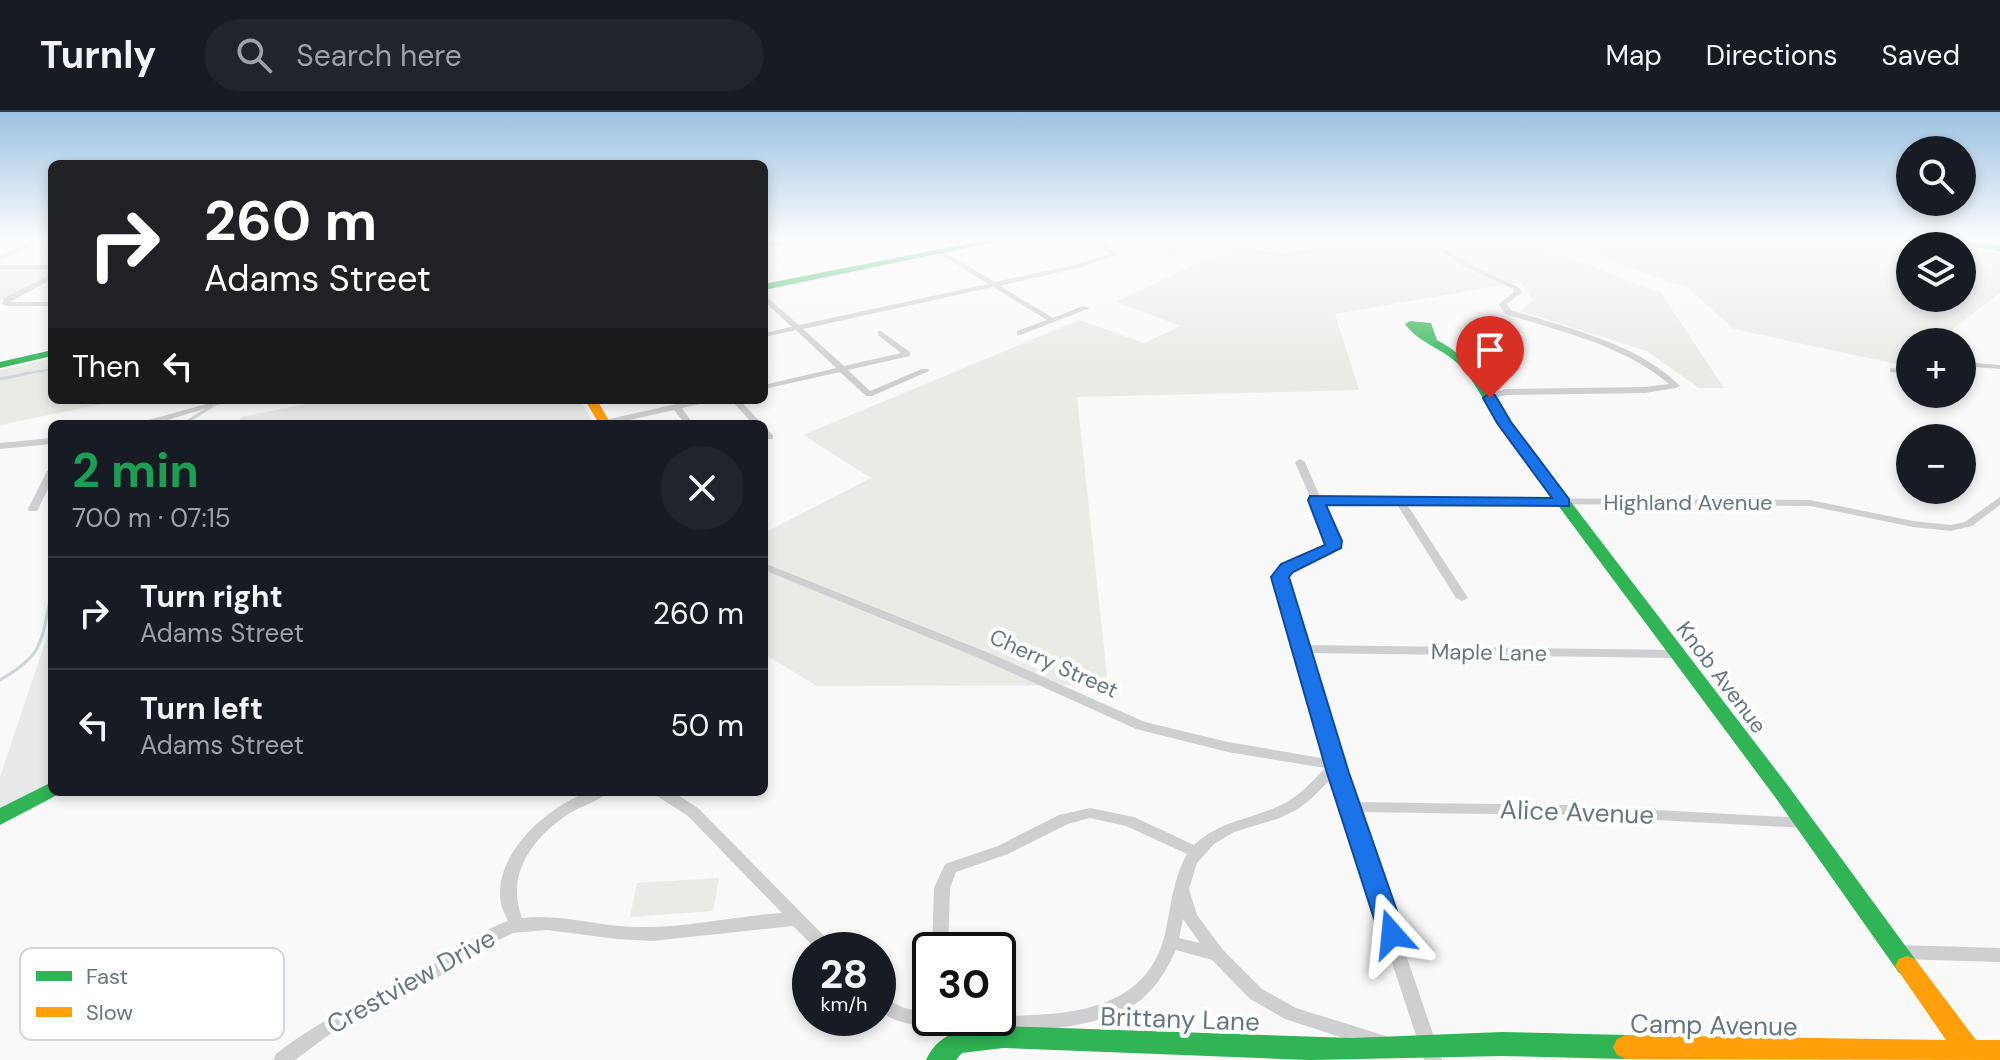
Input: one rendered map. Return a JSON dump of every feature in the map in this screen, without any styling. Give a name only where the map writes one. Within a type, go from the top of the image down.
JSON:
[{"type":"main road","name":"Knob Avenue","points":[[1432,339],[1463,362],[1490,397],[1504,423],[1804,823],[1969,1051]]},
{"type":"main road","points":[[0,356],[48,345]]},
{"type":"main road","points":[[0,365],[48,354]]},
{"type":"main road","points":[[0,817],[48,791]]},
{"type":"main road","name":"Brittany Lane","points":[[939,1060],[956,1042],[973,1038],[1352,1050],[1399,1048],[1430,1052]]},
{"type":"main road","name":"Camp Avenue","points":[[1430,1052],[2000,1052]]},
{"type":"street","points":[[37,284],[7,300],[6,304],[48,304]]},
{"type":"street","points":[[988,284],[1052,320]]},
{"type":"street","points":[[768,334],[999,284]]},
{"type":"street","points":[[1490,397],[1506,392],[1674,388],[1673,383],[1658,371],[1608,344],[1508,312],[1503,304],[1518,292],[1508,284]]},
{"type":"street","points":[[768,300],[869,394],[925,371]]},
{"type":"street","points":[[1020,333],[1086,308]]},
{"type":"street","points":[[768,386],[907,354],[881,333]]},
{"type":"street","points":[[1976,365],[2000,367]]},
{"type":"street","points":[[158,420],[216,404]]},
{"type":"street","points":[[621,420],[686,404]]},
{"type":"street","points":[[739,404],[754,420]]},
{"type":"street","points":[[676,406],[686,420]]},
{"type":"street","points":[[0,446],[48,441]]},
{"type":"street","points":[[1300,462],[1334,541],[1333,548],[1287,568],[1280,577],[1349,807],[1430,1052]]},
{"type":"street","points":[[33,509],[48,479]]},
{"type":"street","name":"Highland Avenue","points":[[1316,500],[1810,503],[1944,528],[1970,523],[2000,500]]},
{"type":"street","points":[[1399,501],[1462,598]]},
{"type":"street","name":"Cherry Street","points":[[768,568],[985,656],[1141,726],[1206,743],[1336,765]]},
{"type":"street","name":"Maple Lane","points":[[1301,649],[1678,654]]},
{"type":"street","points":[[1016,1020],[1057,1021],[1100,1013],[1118,1006],[1146,986],[1161,965],[1171,942],[1185,882],[1196,852],[1223,830],[1296,803],[1336,765]]},
{"type":"street","name":"Crestview Drive","points":[[282,1060],[323,1028],[432,972],[494,934],[517,925],[509,904],[512,871],[534,834],[556,815],[590,796]]},
{"type":"street","points":[[668,796],[693,812],[810,932]]},
{"type":"street","name":"Alice Avenue","points":[[1349,807],[1563,810],[1804,823]]},
{"type":"street","points":[[941,932],[942,888],[950,868],[1003,850],[1064,819],[1090,813],[1116,817],[1196,852]]},
{"type":"street","points":[[1185,882],[1184,900],[1190,917],[1217,955],[1256,994],[1291,1014],[1399,1048]]},
{"type":"street","points":[[517,925],[543,924],[613,933],[651,934],[763,920],[797,919]]},
{"type":"street","points":[[1171,942],[1217,955]]},
{"type":"street","points":[[1898,952],[2000,955]]},
{"type":"shaded area","points":[[0,284],[31,284],[0,301]]},
{"type":"shaded area","points":[[1153,284],[1508,284],[1335,314],[1359,390],[1077,397],[1108,685],[817,686],[768,656],[768,531],[871,478],[803,435],[1079,320],[1144,343],[1181,326],[1116,302]]},
{"type":"shaded area","points":[[1522,284],[1638,284],[1661,293],[1724,388],[1699,388],[1647,351],[1520,311],[1533,300]]},
{"type":"shaded area","points":[[1676,284],[1896,284],[1896,312],[1975,312],[1954,328],[1896,328],[1896,364],[1734,329],[1689,289]]},
{"type":"shaded area","points":[[1976,284],[2000,284],[2000,293],[1976,311]]},
{"type":"shaded area","points":[[48,359],[48,404],[102,404],[0,425],[0,370]]},
{"type":"shaded area","points":[[305,404],[582,404],[592,420],[239,420]]},
{"type":"shaded area","points":[[48,634],[48,787],[0,813],[0,777]]},
{"type":"shaded area","points":[[719,878],[713,911],[630,917],[637,883]]},
{"type":"waterway","points":[[27,373],[48,370]]},
{"type":"waterway","points":[[0,379],[27,373]]},
{"type":"waterway","points":[[18,375],[27,373]]},
{"type":"waterway","points":[[190,420],[211,407]]},
{"type":"waterway","points":[[0,680],[34,653],[43,634],[48,611]]},
{"type":"traffic: fast","points":[[768,286],[778,284]]},
{"type":"traffic: fast","points":[[1432,339],[1427,325],[1410,324],[1471,370],[1504,423],[1782,792],[1907,966]]},
{"type":"traffic: fast","points":[[0,365],[48,354]]},
{"type":"traffic: fast","points":[[0,817],[48,791]]},
{"type":"traffic: fast","points":[[939,1060],[956,1042],[1003,1037],[1352,1050],[1502,1044],[1626,1047]]},
{"type":"traffic: slow","points":[[593,404],[603,420]]},
{"type":"traffic: slow","points":[[1907,966],[1969,1051]]},
{"type":"traffic: slow","points":[[1626,1047],[2000,1052]]},
{"type":"route","points":[[1392,934],[1353,822],[1280,577],[1287,568],[1333,548],[1334,541],[1316,500],[1564,503],[1494,409],[1490,398]]}]
